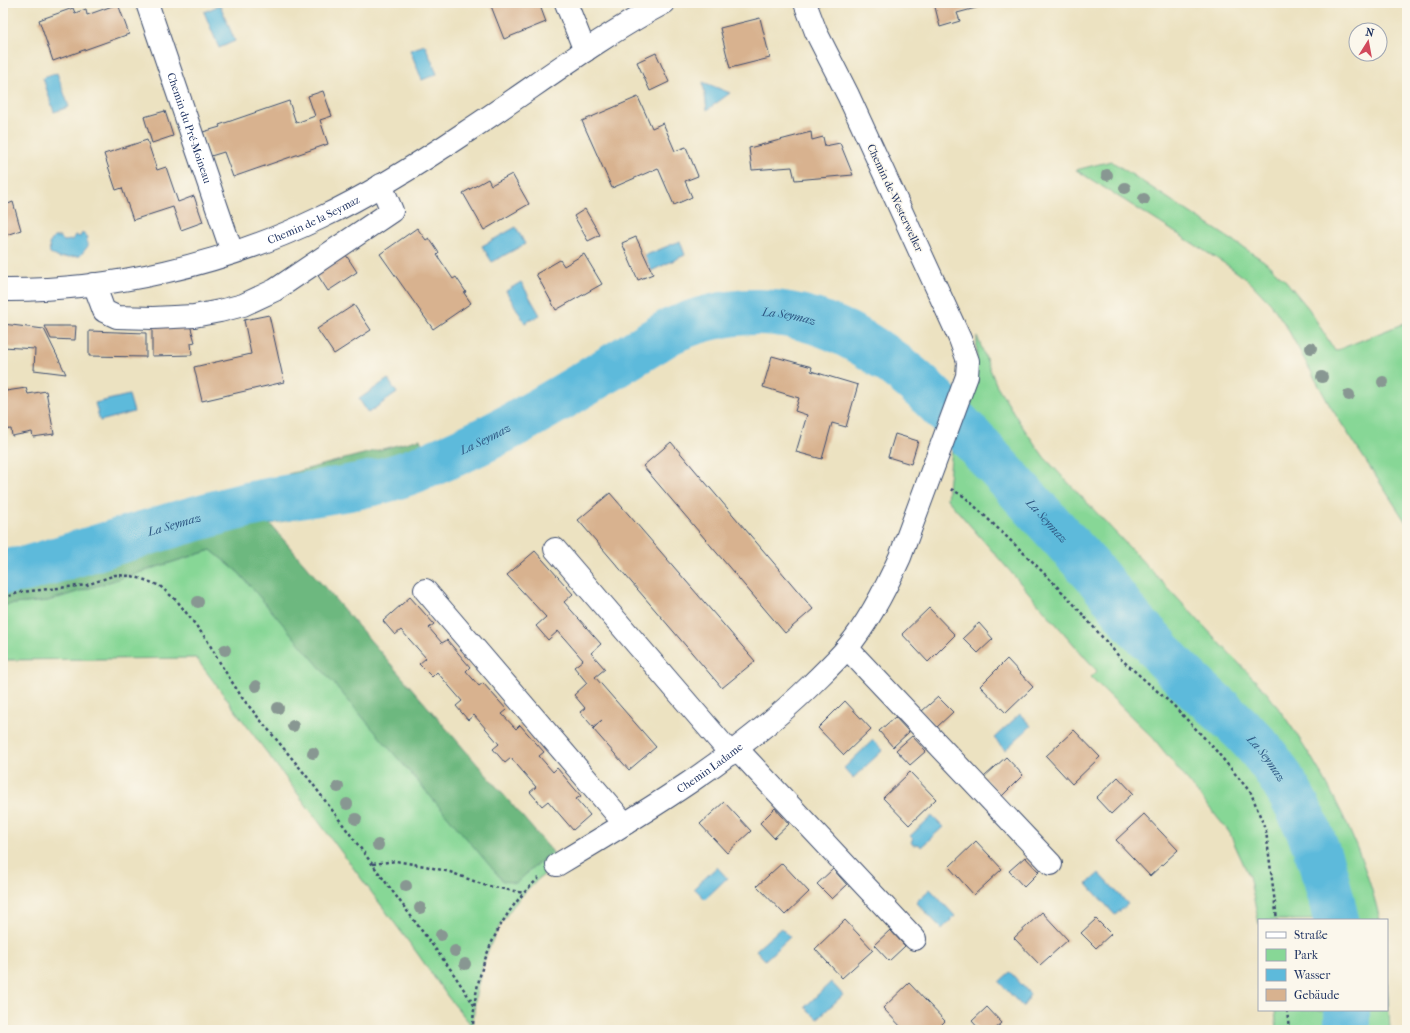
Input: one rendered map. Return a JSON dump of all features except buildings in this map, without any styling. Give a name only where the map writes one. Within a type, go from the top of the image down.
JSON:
[{"type":"street","name":"Chemin du Pré-Moineau","points":[[148,3],[232,252]]},
{"type":"street","points":[[566,3],[585,51]]},
{"type":"street","name":"Chemin de la Seymaz","points":[[3,290],[94,284],[157,275],[280,236],[321,218],[381,185],[466,132],[585,51],[664,3]]},
{"type":"street","name":"Chemin de-Westerweller","points":[[805,3],[816,32],[848,95],[960,339],[968,361],[967,376],[946,436]]},
{"type":"street","points":[[94,284],[104,311],[117,317],[153,318],[194,316],[243,305],[275,290],[392,211],[381,185]]},
{"type":"street","name":"Chemin Ladame","points":[[557,865],[625,824],[734,751],[785,709],[847,648],[888,583],[900,557],[946,436]]},
{"type":"street","points":[[555,549],[734,751],[915,939]]},
{"type":"street","points":[[425,590],[625,824]]},
{"type":"street","points":[[847,648],[1051,864]]},
{"type":"path","points":[[930,477],[965,497],[1031,560],[1071,601],[1122,660],[1173,705],[1213,747],[1251,793],[1266,831],[1277,919]]},
{"type":"path","points":[[3,598],[21,592],[86,585],[115,576],[132,576],[160,586],[183,608],[207,640],[243,699],[287,751],[373,864],[451,970],[474,1005]]},
{"type":"path","points":[[373,864],[396,861],[425,866],[450,872],[484,885],[524,893]]},
{"type":"path","points":[[474,1030],[474,1005],[477,983],[490,948],[508,914],[524,893],[543,875],[557,865]]},
{"type":"path","points":[[1287,1011],[1289,1030]]},
{"type":"green space","points":[[1111,161],[1264,261],[1285,280],[1309,309],[1335,351],[1407,322],[1407,524],[1330,406],[1286,326],[1271,304],[1249,281],[1227,265],[1076,170]]},
{"type":"green space","points":[[977,336],[996,384],[1020,423],[1044,457],[1267,693],[1304,745],[1336,800],[1361,859],[1372,889],[1380,919],[1258,919],[1249,876],[1229,832],[1154,739],[1091,677],[1097,671],[947,499],[952,448],[976,380]]},
{"type":"green space","points":[[637,357],[643,364],[452,472],[364,505],[270,524],[552,851],[516,883],[503,881],[239,573],[211,550],[48,601],[3,605],[3,551],[238,501],[290,483],[288,474],[420,439],[430,466],[488,442],[520,426]]},
{"type":"green space","points":[[211,550],[239,573],[516,883],[552,851],[557,865],[537,880],[521,897],[506,916],[495,936],[479,979],[473,1027],[448,997],[417,953],[196,658],[3,660],[3,605],[48,601]]},
{"type":"green space","points":[[1388,997],[1390,1030],[1277,1030],[1275,1011],[1388,1011]]},
{"type":"water","points":[[220,5],[235,41],[219,48],[204,12]]},
{"type":"water","points":[[425,45],[437,74],[422,80],[410,50]]},
{"type":"water","points":[[57,73],[69,107],[54,112],[43,78]]},
{"type":"water","points":[[703,82],[730,93],[707,110]]},
{"type":"water","points":[[516,227],[525,244],[492,262],[482,246]]},
{"type":"water","points":[[82,233],[88,237],[86,242],[88,243],[88,246],[80,256],[59,258],[50,253],[49,244],[54,237],[60,237],[64,241],[72,240],[75,235],[80,237]]},
{"type":"water","points":[[680,241],[685,255],[651,271],[644,256]]},
{"type":"water","points":[[521,282],[540,315],[525,323],[506,291]]},
{"type":"water","points":[[388,379],[397,393],[368,413],[359,399]]},
{"type":"water","points":[[129,395],[134,412],[100,421],[95,403]]},
{"type":"water","points":[[1020,714],[1031,726],[1005,750],[994,738]]},
{"type":"water","points":[[873,740],[883,750],[853,778],[844,768]]},
{"type":"water","points":[[932,816],[943,827],[921,847],[919,844],[913,845],[911,842],[913,839],[910,836]]},
{"type":"water","points":[[717,867],[727,878],[705,899],[694,888]]},
{"type":"water","points":[[1099,873],[1128,904],[1115,915],[1087,884]]},
{"type":"water","points":[[930,889],[955,916],[942,929],[916,902]]},
{"type":"water","points":[[781,928],[790,937],[765,960],[756,950]]},
{"type":"water","points":[[1010,972],[1030,994],[1023,1007],[999,982]]},
{"type":"water","points":[[831,982],[843,995],[817,1019],[805,1007]]},
{"type":"waterway","name":"La Seymaz","points":[[3,572],[26,569],[161,528],[243,506],[369,484],[410,472],[478,443],[511,426],[575,390],[669,332],[691,323],[735,313],[758,312],[802,318],[824,324],[868,346],[908,375],[926,391],[961,426],[1083,560],[1136,625],[1165,657],[1180,673],[1237,725],[1264,753],[1286,787],[1305,823],[1320,860],[1332,899],[1336,919]]},
{"type":"waterway","name":"La Seymaz","points":[[1347,1011],[1347,1030]]}]
